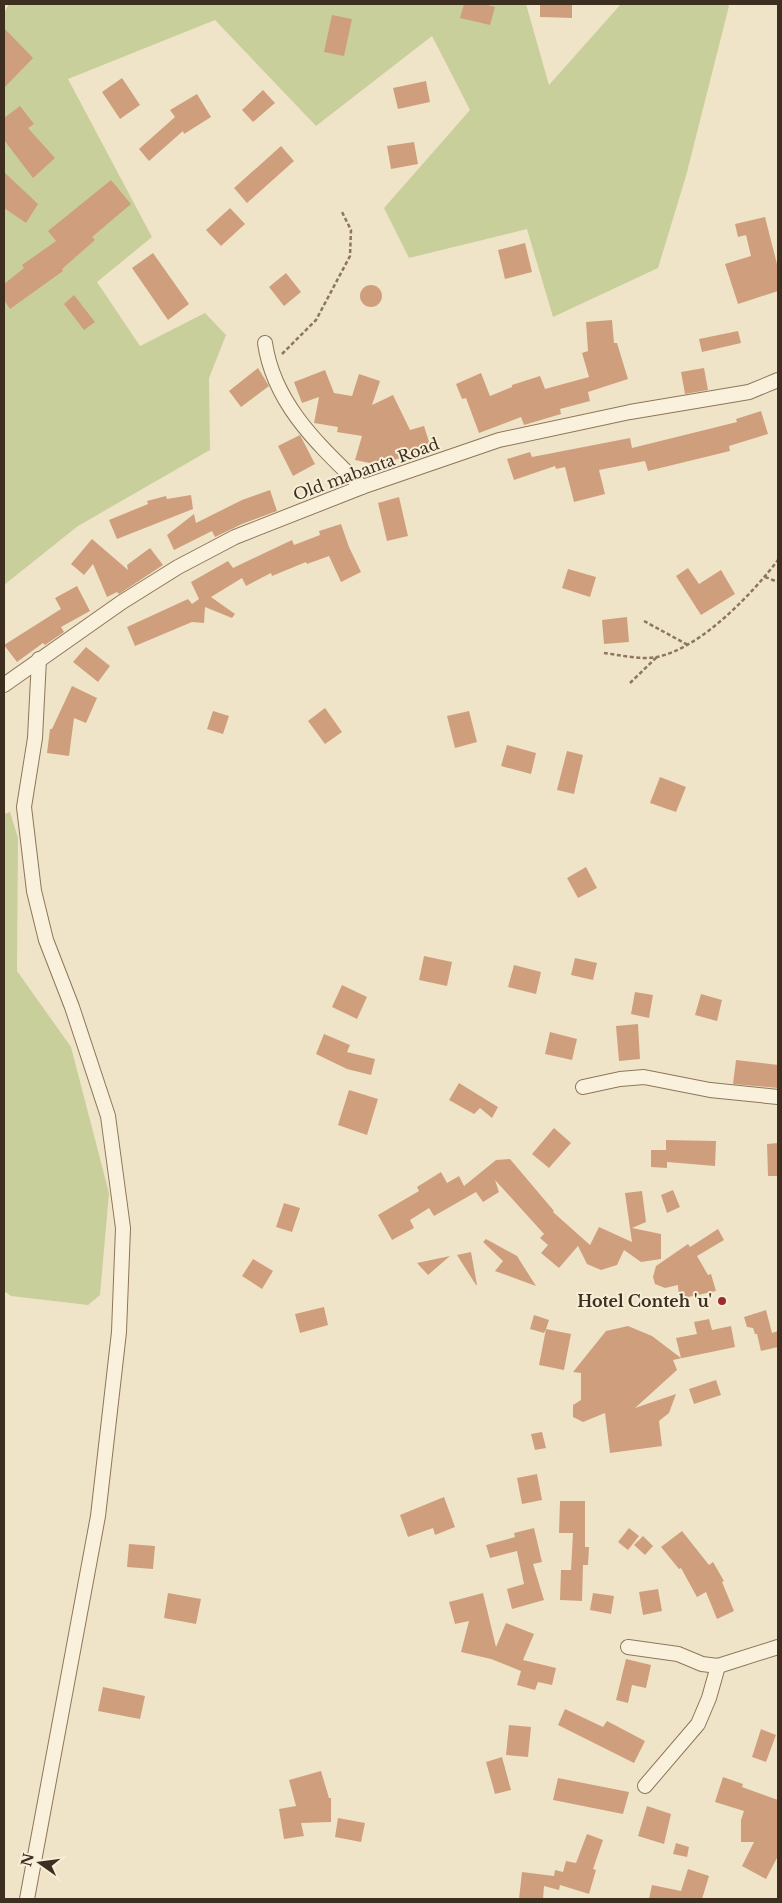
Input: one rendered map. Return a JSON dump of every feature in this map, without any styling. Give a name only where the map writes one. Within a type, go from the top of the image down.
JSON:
[{"type":"street","points":[[265,343],[270,365],[282,396],[296,417],[325,451],[362,488]]},
{"type":"street","name":"Old mabanta Road","points":[[4,685],[122,602],[186,563],[235,537],[362,488],[499,440],[630,412],[750,392],[778,380]]},
{"type":"street","points":[[27,1899],[98,1516],[119,1332],[123,1228],[108,1116],[72,1007],[46,940],[34,891],[24,807],[35,738],[39,659]]},
{"type":"street","points":[[583,1087],[627,1078],[644,1077],[710,1090],[778,1097]]},
{"type":"street","points":[[628,1648],[678,1654],[702,1664],[718,1666],[778,1647]]},
{"type":"street","points":[[645,1786],[698,1724],[709,1698],[718,1666]]},
{"type":"path","points":[[270,365],[316,320],[350,256],[352,230],[342,212]]},
{"type":"path","points":[[630,682],[657,657],[688,645],[714,626],[765,577],[778,560]]},
{"type":"path","points":[[765,577],[778,582]]},
{"type":"path","points":[[644,620],[688,645]]},
{"type":"path","points":[[604,653],[657,657]]},
{"type":"green space","points":[[9,4],[526,4],[549,85],[621,4],[725,4],[729,6],[686,176],[658,268],[553,317],[527,229],[409,258],[384,208],[470,110],[432,36],[316,126],[215,20],[68,79],[152,237],[97,282],[140,346],[205,313],[226,335],[209,378],[210,450],[78,526],[4,585],[4,13]]},
{"type":"green space","points":[[10,812],[18,838],[17,971],[71,1047],[109,1193],[100,1295],[88,1305],[11,1296],[4,1291],[4,814]]},
{"type":"building","points":[[464,4],[484,4],[495,7],[490,25],[460,18]]},
{"type":"building","points":[[540,4],[572,4],[572,18],[540,17]]},
{"type":"building","points":[[332,15],[352,19],[344,56],[324,52]]},
{"type":"building","points":[[4,28],[33,58],[4,88]]},
{"type":"building","points":[[122,78],[140,105],[120,119],[102,92]]},
{"type":"building","points":[[426,81],[430,102],[398,109],[393,88]]},
{"type":"building","points":[[263,90],[275,103],[253,122],[242,110]]},
{"type":"building","points":[[197,94],[211,117],[184,134],[183,131],[149,161],[139,149],[175,117],[170,110]]},
{"type":"building","points":[[20,106],[34,124],[28,128],[55,158],[33,178],[4,140],[4,118]]},
{"type":"building","points":[[414,142],[418,164],[391,169],[387,146]]},
{"type":"building","points":[[281,146],[294,161],[247,203],[234,188]]},
{"type":"building","points":[[4,172],[38,204],[26,223],[4,208]]},
{"type":"building","points":[[111,180],[131,204],[92,237],[95,240],[62,269],[63,271],[10,309],[4,300],[4,284],[24,268],[22,265],[56,241],[48,231]]},
{"type":"building","points":[[230,208],[245,224],[221,246],[206,230]]},
{"type":"building","points":[[765,217],[778,268],[778,291],[738,304],[725,264],[751,256],[746,235],[738,237],[735,224]]},
{"type":"building","points":[[525,243],[532,272],[505,279],[498,250]]},
{"type":"building","points":[[153,253],[189,304],[168,320],[132,268]]},
{"type":"building","points":[[286,273],[301,292],[284,306],[269,287]]},
{"type":"building","points":[[371,285],[379,288],[382,296],[379,304],[371,307],[363,304],[360,296],[363,288]]},
{"type":"building","points":[[74,295],[95,322],[84,330],[64,304]]},
{"type":"building","points":[[612,320],[614,343],[617,343],[628,379],[588,392],[590,401],[560,409],[561,414],[524,425],[521,417],[479,433],[466,398],[462,399],[456,384],[481,373],[490,396],[512,387],[512,385],[540,376],[545,389],[589,377],[582,353],[588,351],[586,322]]},
{"type":"building","points":[[738,331],[741,343],[702,352],[699,339]]},
{"type":"building","points":[[258,368],[269,386],[241,407],[229,391]]},
{"type":"building","points":[[704,368],[708,390],[685,394],[681,372]]},
{"type":"building","points":[[325,370],[334,393],[352,396],[359,374],[380,381],[372,405],[393,395],[410,430],[424,426],[431,448],[379,465],[355,460],[362,436],[337,432],[338,427],[314,423],[319,397],[302,403],[294,382]]},
{"type":"building","points":[[761,411],[768,434],[729,446],[730,451],[648,471],[645,461],[599,470],[605,494],[574,502],[565,467],[556,469],[555,466],[514,480],[507,459],[530,452],[532,457],[630,438],[632,448],[737,422],[736,419]]},
{"type":"building","points":[[300,435],[315,464],[293,476],[278,446]]},
{"type":"building","points":[[270,490],[277,511],[242,524],[215,537],[212,531],[174,550],[167,535],[194,514],[196,523],[242,500]]},
{"type":"building","points":[[191,495],[193,509],[117,539],[109,520],[148,504],[147,501],[166,496],[167,499]]},
{"type":"building","points":[[399,497],[408,536],[387,541],[378,503]]},
{"type":"building","points":[[341,524],[361,572],[341,582],[329,556],[307,564],[306,562],[272,576],[271,573],[246,586],[242,578],[211,597],[235,614],[232,618],[205,607],[204,623],[192,622],[135,646],[127,627],[188,599],[192,604],[199,599],[191,582],[228,561],[233,568],[292,540],[294,545],[320,535],[319,531]]},
{"type":"building","points":[[92,539],[128,570],[127,565],[150,548],[163,565],[119,594],[117,592],[107,597],[93,564],[84,575],[71,564]]},
{"type":"building","points":[[688,568],[699,584],[721,570],[735,594],[701,615],[676,576]]},
{"type":"building","points":[[568,569],[596,577],[590,597],[562,588]]},
{"type":"building","points":[[77,586],[90,611],[61,627],[64,632],[45,645],[43,643],[17,662],[4,645],[61,609],[55,598]]},
{"type":"building","points":[[627,617],[629,642],[604,644],[602,620]]},
{"type":"building","points":[[86,647],[110,666],[98,682],[73,662]]},
{"type":"building","points":[[72,686],[97,698],[86,723],[74,718],[69,756],[47,753],[50,729],[52,729]]},
{"type":"building","points":[[325,708],[342,732],[325,744],[308,721]]},
{"type":"building","points":[[213,711],[229,716],[223,734],[207,729]]},
{"type":"building","points":[[469,711],[477,742],[455,748],[447,716]]},
{"type":"building","points":[[507,745],[536,753],[531,774],[501,766]]},
{"type":"building","points":[[567,751],[583,755],[574,794],[557,790]]},
{"type":"building","points":[[660,777],[686,787],[676,812],[650,803]]},
{"type":"building","points":[[586,867],[597,888],[578,898],[567,878]]},
{"type":"building","points":[[424,956],[452,962],[447,986],[419,980]]},
{"type":"building","points":[[575,958],[597,963],[593,980],[571,975]]},
{"type":"building","points":[[514,965],[541,972],[536,994],[508,987]]},
{"type":"building","points":[[342,985],[367,997],[357,1019],[332,1007]]},
{"type":"building","points":[[635,992],[653,995],[649,1018],[631,1014]]},
{"type":"building","points":[[701,994],[722,1000],[717,1021],[695,1015]]},
{"type":"building","points":[[638,1024],[640,1059],[619,1061],[616,1026]]},
{"type":"building","points":[[550,1032],[577,1039],[572,1060],[545,1054]]},
{"type":"building","points":[[324,1034],[350,1045],[347,1052],[375,1059],[371,1075],[347,1069],[316,1054]]},
{"type":"building","points":[[736,1060],[778,1065],[778,1088],[733,1084]]},
{"type":"building","points":[[459,1083],[498,1107],[492,1118],[480,1108],[474,1114],[449,1100]]},
{"type":"building","points":[[349,1090],[378,1099],[367,1135],[338,1125]]},
{"type":"building","points":[[554,1128],[571,1143],[549,1168],[532,1154]]},
{"type":"building","points":[[666,1140],[716,1141],[715,1166],[667,1162],[667,1168],[651,1167],[651,1150],[666,1150]]},
{"type":"building","points":[[778,1143],[778,1176],[768,1176],[767,1144]]},
{"type":"building","points":[[510,1159],[553,1212],[590,1245],[599,1227],[632,1242],[625,1193],[642,1191],[646,1222],[632,1228],[661,1234],[661,1259],[641,1262],[624,1250],[617,1265],[601,1270],[587,1264],[578,1246],[559,1268],[541,1253],[548,1245],[540,1238],[544,1234],[495,1180],[499,1192],[483,1202],[476,1192],[434,1216],[429,1208],[410,1220],[414,1228],[392,1240],[378,1215],[419,1191],[417,1187],[441,1172],[447,1183],[459,1176],[464,1186],[496,1160]]},
{"type":"building","points":[[673,1190],[680,1207],[667,1213],[661,1195]]},
{"type":"building","points":[[284,1203],[300,1208],[292,1232],[276,1227]]},
{"type":"building","points":[[718,1229],[724,1240],[697,1256],[708,1275],[711,1274],[716,1291],[679,1299],[678,1285],[665,1288],[655,1284],[653,1277],[656,1266],[688,1244],[690,1247]]},
{"type":"building","points":[[486,1239],[517,1256],[536,1286],[495,1271],[503,1261],[483,1242]]},
{"type":"building","points":[[471,1252],[477,1285],[457,1255]]},
{"type":"building","points":[[450,1256],[428,1275],[417,1263]]},
{"type":"building","points":[[253,1259],[273,1271],[262,1289],[242,1276]]},
{"type":"building","points":[[324,1307],[328,1325],[300,1333],[295,1314]]},
{"type":"building","points":[[766,1310],[772,1333],[778,1331],[778,1347],[761,1351],[757,1334],[755,1334],[753,1328],[747,1327],[744,1317]]},
{"type":"building","points":[[534,1315],[549,1320],[544,1333],[530,1329]]},
{"type":"building","points":[[709,1319],[712,1330],[731,1326],[735,1347],[673,1360],[677,1370],[635,1408],[676,1394],[669,1413],[659,1421],[662,1446],[610,1453],[605,1413],[583,1422],[573,1417],[573,1405],[581,1400],[581,1373],[573,1372],[606,1331],[628,1326],[652,1336],[681,1358],[676,1338],[697,1334],[694,1322]]},
{"type":"building","points":[[546,1329],[571,1334],[564,1370],[539,1365]]},
{"type":"building","points":[[716,1380],[721,1395],[694,1404],[689,1389]]},
{"type":"building","points":[[542,1432],[546,1448],[535,1450],[531,1434]]},
{"type":"building","points":[[537,1474],[542,1500],[522,1504],[517,1478]]},
{"type":"building","points":[[444,1497],[455,1527],[435,1535],[433,1528],[408,1537],[400,1515]]},
{"type":"building","points":[[560,1501],[585,1501],[585,1547],[589,1547],[588,1565],[583,1565],[582,1601],[560,1600],[561,1570],[571,1570],[573,1533],[559,1533]]},
{"type":"building","points":[[534,1528],[542,1562],[533,1564],[544,1600],[512,1609],[507,1589],[524,1584],[517,1551],[490,1558],[486,1545],[515,1537],[514,1533]]},
{"type":"building","points":[[629,1528],[639,1536],[628,1550],[618,1542]]},
{"type":"building","points":[[682,1531],[709,1565],[713,1562],[724,1581],[722,1582],[734,1611],[717,1619],[706,1592],[697,1597],[681,1568],[679,1569],[661,1547]]},
{"type":"building","points":[[643,1536],[653,1546],[645,1555],[634,1545]]},
{"type":"building","points":[[129,1544],[155,1546],[153,1569],[127,1567]]},
{"type":"building","points":[[658,1589],[662,1611],[643,1615],[639,1592]]},
{"type":"building","points":[[168,1593],[201,1599],[196,1624],[164,1618]]},
{"type":"building","points":[[483,1593],[496,1647],[506,1623],[534,1634],[523,1660],[556,1668],[552,1685],[538,1682],[535,1690],[517,1685],[521,1671],[491,1659],[461,1652],[469,1621],[455,1624],[449,1602]]},
{"type":"building","points":[[593,1593],[614,1596],[611,1614],[590,1610]]},
{"type":"building","points":[[626,1659],[651,1665],[646,1688],[632,1685],[628,1703],[616,1700]]},
{"type":"building","points":[[103,1687],[145,1696],[140,1719],[98,1711]]},
{"type":"building","points":[[565,1709],[603,1727],[607,1721],[645,1741],[634,1763],[558,1725]]},
{"type":"building","points":[[509,1725],[531,1727],[528,1757],[506,1755]]},
{"type":"building","points":[[761,1729],[776,1735],[766,1762],[752,1757]]},
{"type":"building","points":[[502,1757],[511,1790],[495,1794],[486,1762]]},
{"type":"building","points":[[321,1771],[329,1798],[331,1798],[331,1822],[301,1823],[304,1836],[284,1839],[279,1809],[296,1806],[289,1780]]},
{"type":"building","points":[[723,1777],[743,1784],[742,1787],[778,1800],[778,1856],[766,1879],[742,1866],[754,1842],[741,1842],[741,1820],[744,1811],[715,1802]]},
{"type":"building","points":[[558,1778],[629,1792],[623,1814],[553,1800]]},
{"type":"building","points":[[647,1806],[671,1814],[664,1844],[638,1836]]},
{"type":"building","points":[[338,1818],[365,1823],[361,1842],[335,1837]]},
{"type":"building","points":[[587,1834],[603,1840],[593,1869],[596,1870],[589,1894],[560,1885],[559,1890],[544,1886],[543,1899],[519,1899],[522,1872],[554,1876],[555,1870],[563,1872],[566,1861],[576,1863]]},
{"type":"building","points":[[676,1843],[689,1847],[687,1857],[673,1854]]},
{"type":"building","points":[[688,1869],[709,1876],[702,1899],[649,1899],[652,1885],[681,1891]]},
{"type":"place","name":"Hotel Conteh 'u'","points":[[722,1301]]}]
